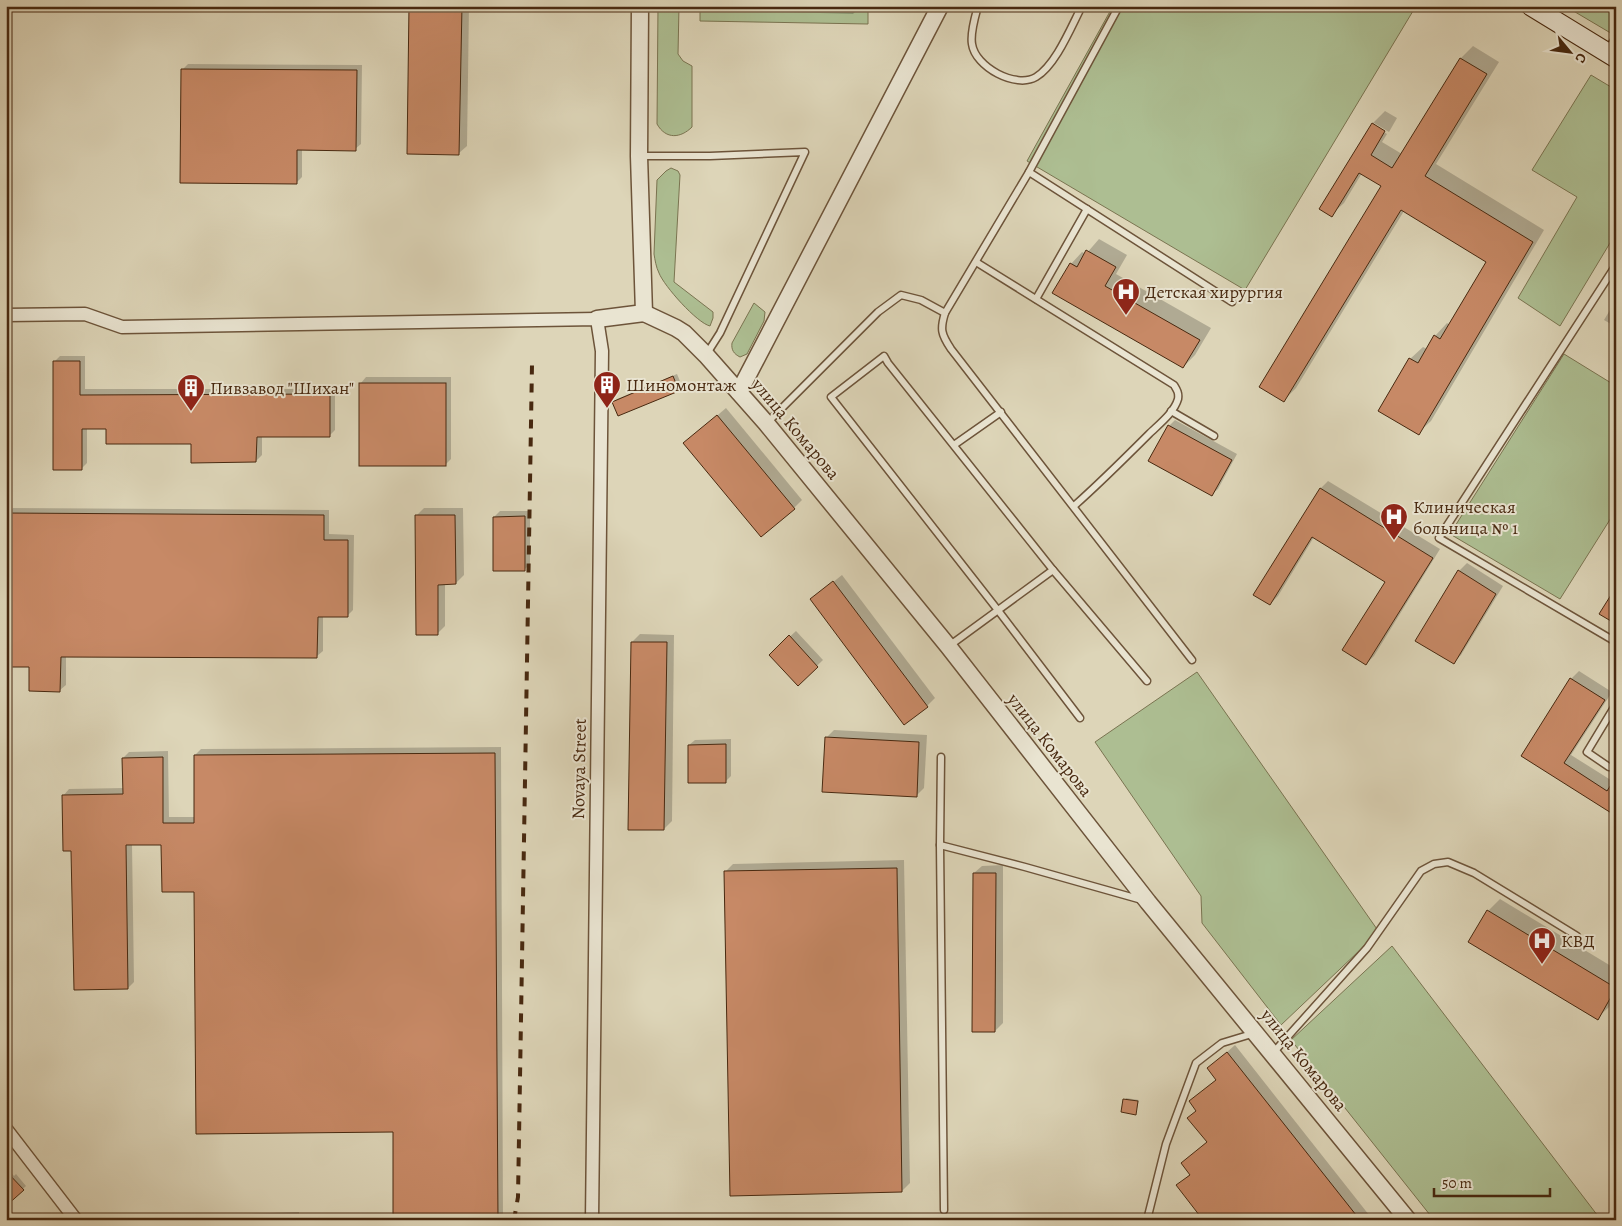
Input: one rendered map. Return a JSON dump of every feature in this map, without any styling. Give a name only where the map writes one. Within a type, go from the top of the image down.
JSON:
[{"type":"main road","points":[[1531,6],[1612,49]]},
{"type":"street","points":[[6,315],[85,314],[122,327],[597,319],[644,313],[639,156],[640,6]]},
{"type":"street","points":[[739,392],[940,6]]},
{"type":"street","name":"улица Комарова","points":[[644,313],[676,328],[706,355],[766,423],[948,646],[1148,902],[1408,1220]]},
{"type":"street","name":"Novaya Street","points":[[592,1220],[602,351],[597,319]]},
{"type":"street","points":[[6,1129],[76,1220]]},
{"type":"lane","points":[[978,6],[972,33],[972,44],[975,54],[985,65],[997,73],[1010,79],[1022,80],[1036,77],[1046,68],[1057,53],[1082,6]]},
{"type":"lane","points":[[1119,6],[1029,172],[946,313],[941,325],[943,336],[951,349],[1192,660]]},
{"type":"lane","points":[[639,156],[710,156],[805,152],[720,333],[706,355]]},
{"type":"lane","points":[[1029,172],[1232,302]]},
{"type":"lane","points":[[1036,299],[1087,209]]},
{"type":"lane","points":[[976,262],[1174,385],[1178,393],[1178,400],[1171,411],[1110,473],[1074,506]]},
{"type":"lane","points":[[1616,265],[1439,538],[1616,642]]},
{"type":"lane","points":[[766,423],[878,312],[901,295],[922,300],[946,313]]},
{"type":"lane","points":[[1080,718],[831,397],[884,356],[1053,570],[1147,681]]},
{"type":"lane","points":[[1171,411],[1214,436]]},
{"type":"lane","points":[[954,445],[1001,412]]},
{"type":"lane","points":[[948,646],[1053,570]]},
{"type":"lane","points":[[1610,767],[1586,752],[1616,704]]},
{"type":"lane","points":[[941,757],[940,845],[944,1210]]},
{"type":"lane","points":[[940,845],[1148,902]]},
{"type":"lane","points":[[1272,1053],[1367,948],[1421,871],[1434,864],[1448,862],[1474,873],[1577,936]]},
{"type":"lane","points":[[1147,1220],[1166,1144],[1196,1063],[1222,1043],[1256,1033]]},
{"type":"green space","points":[[658,6],[679,6],[678,54],[683,61],[692,66],[692,127],[688,131],[674,136],[665,133],[657,124]]},
{"type":"green space","points":[[700,6],[868,6],[868,24],[700,21]]},
{"type":"green space","points":[[1113,6],[1416,6],[1245,290],[1027,161]]},
{"type":"green space","points":[[1565,6],[1605,6],[1616,13],[1616,34],[1614,35]]},
{"type":"green space","points":[[1591,75],[1616,90],[1616,233],[1560,326],[1518,298],[1577,197],[1532,170]]},
{"type":"green space","points":[[671,168],[678,171],[680,175],[674,282],[713,312],[710,326],[697,318],[674,295],[662,279],[656,264],[654,254],[657,180]]},
{"type":"green space","points":[[754,303],[765,312],[764,321],[747,354],[740,357],[733,352],[732,343]]},
{"type":"green space","points":[[1564,354],[1616,386],[1616,510],[1560,599],[1450,534]]},
{"type":"green space","points":[[1197,672],[1379,932],[1281,1025],[1202,923],[1201,896],[1095,742]]},
{"type":"green space","points":[[1392,946],[1601,1220],[1434,1220],[1291,1040]]},
{"type":"building","points":[[409,6],[462,6],[459,155],[407,154]]},
{"type":"building","points":[[1460,58],[1487,74],[1425,176],[1533,242],[1419,435],[1378,411],[1409,358],[1418,363],[1434,335],[1440,339],[1486,262],[1401,210],[1284,402],[1259,387],[1381,186],[1359,173],[1332,217],[1319,209],[1372,123],[1385,131],[1371,155],[1392,168]]},
{"type":"building","points":[[181,69],[357,70],[356,151],[297,150],[297,184],[180,183]]},
{"type":"building","name":"Детская хирургия","points":[[1086,250],[1116,267],[1105,286],[1200,340],[1183,368],[1052,293],[1070,263],[1077,267]]},
{"type":"building","name":"Пивзавод \"Шихан\"","points":[[53,361],[80,361],[80,395],[330,394],[330,437],[257,437],[256,462],[191,463],[191,444],[106,444],[106,429],[82,429],[82,470],[53,470]]},
{"type":"building","points":[[673,376],[679,391],[618,416],[612,402]]},
{"type":"building","points":[[359,383],[446,383],[446,466],[359,466]]},
{"type":"building","points":[[717,415],[795,509],[761,537],[683,443]]},
{"type":"building","points":[[1168,425],[1232,460],[1212,496],[1148,461]]},
{"type":"building","points":[[1320,488],[1433,558],[1366,665],[1342,650],[1385,582],[1312,537],[1270,605],[1253,595]]},
{"type":"building","points":[[6,513],[324,515],[324,540],[348,540],[348,617],[318,617],[317,658],[61,657],[60,692],[29,691],[29,667],[6,667]]},
{"type":"building","points":[[415,515],[455,515],[456,584],[438,585],[438,635],[416,635]]},
{"type":"building","points":[[525,516],[525,571],[493,571],[493,517]]},
{"type":"building","points":[[1458,570],[1496,594],[1454,664],[1415,641]]},
{"type":"building","points":[[833,581],[928,707],[904,725],[810,599]]},
{"type":"building","points":[[1616,587],[1616,624],[1599,614]]},
{"type":"building","points":[[789,635],[818,667],[798,686],[769,655]]},
{"type":"building","points":[[631,642],[667,642],[664,830],[628,830]]},
{"type":"building","points":[[1570,678],[1605,700],[1564,763],[1607,791],[1616,777],[1616,816],[1521,756]]},
{"type":"building","points":[[825,737],[919,742],[917,797],[822,792]]},
{"type":"building","points":[[726,744],[726,783],[688,783],[688,745]]},
{"type":"building","points":[[495,753],[498,1220],[393,1220],[393,1132],[196,1134],[194,892],[162,892],[161,845],[126,845],[128,989],[74,990],[71,851],[63,851],[62,795],[123,794],[122,758],[163,757],[163,823],[194,823],[194,755]]},
{"type":"building","points":[[897,868],[902,1192],[730,1196],[724,871]]},
{"type":"building","points":[[973,873],[996,873],[995,1032],[972,1032]]},
{"type":"building","name":"КВД","points":[[1487,910],[1616,988],[1598,1020],[1468,942]]},
{"type":"building","points":[[1227,1052],[1360,1220],[1203,1220],[1176,1185],[1190,1175],[1181,1163],[1207,1142],[1187,1118],[1196,1111],[1189,1101],[1216,1080],[1207,1068]]},
{"type":"building","points":[[1123,1099],[1138,1101],[1136,1115],[1121,1112]]},
{"type":"building","points":[[6,1171],[24,1190],[6,1206]]},
{"type":"railway","points":[[514,1220],[518,1197],[532,364]]},
{"type":"place","name":"Детская хирургия","points":[[1126,316]]},
{"type":"place","name":"Шиномонтаж","points":[[607,409]]},
{"type":"place","name":"Пивзавод \"Шихан\"","points":[[191,412]]},
{"type":"place","name":"Клиническая больница № 1","points":[[1394,541]]},
{"type":"place","name":"КВД","points":[[1542,965]]}]
